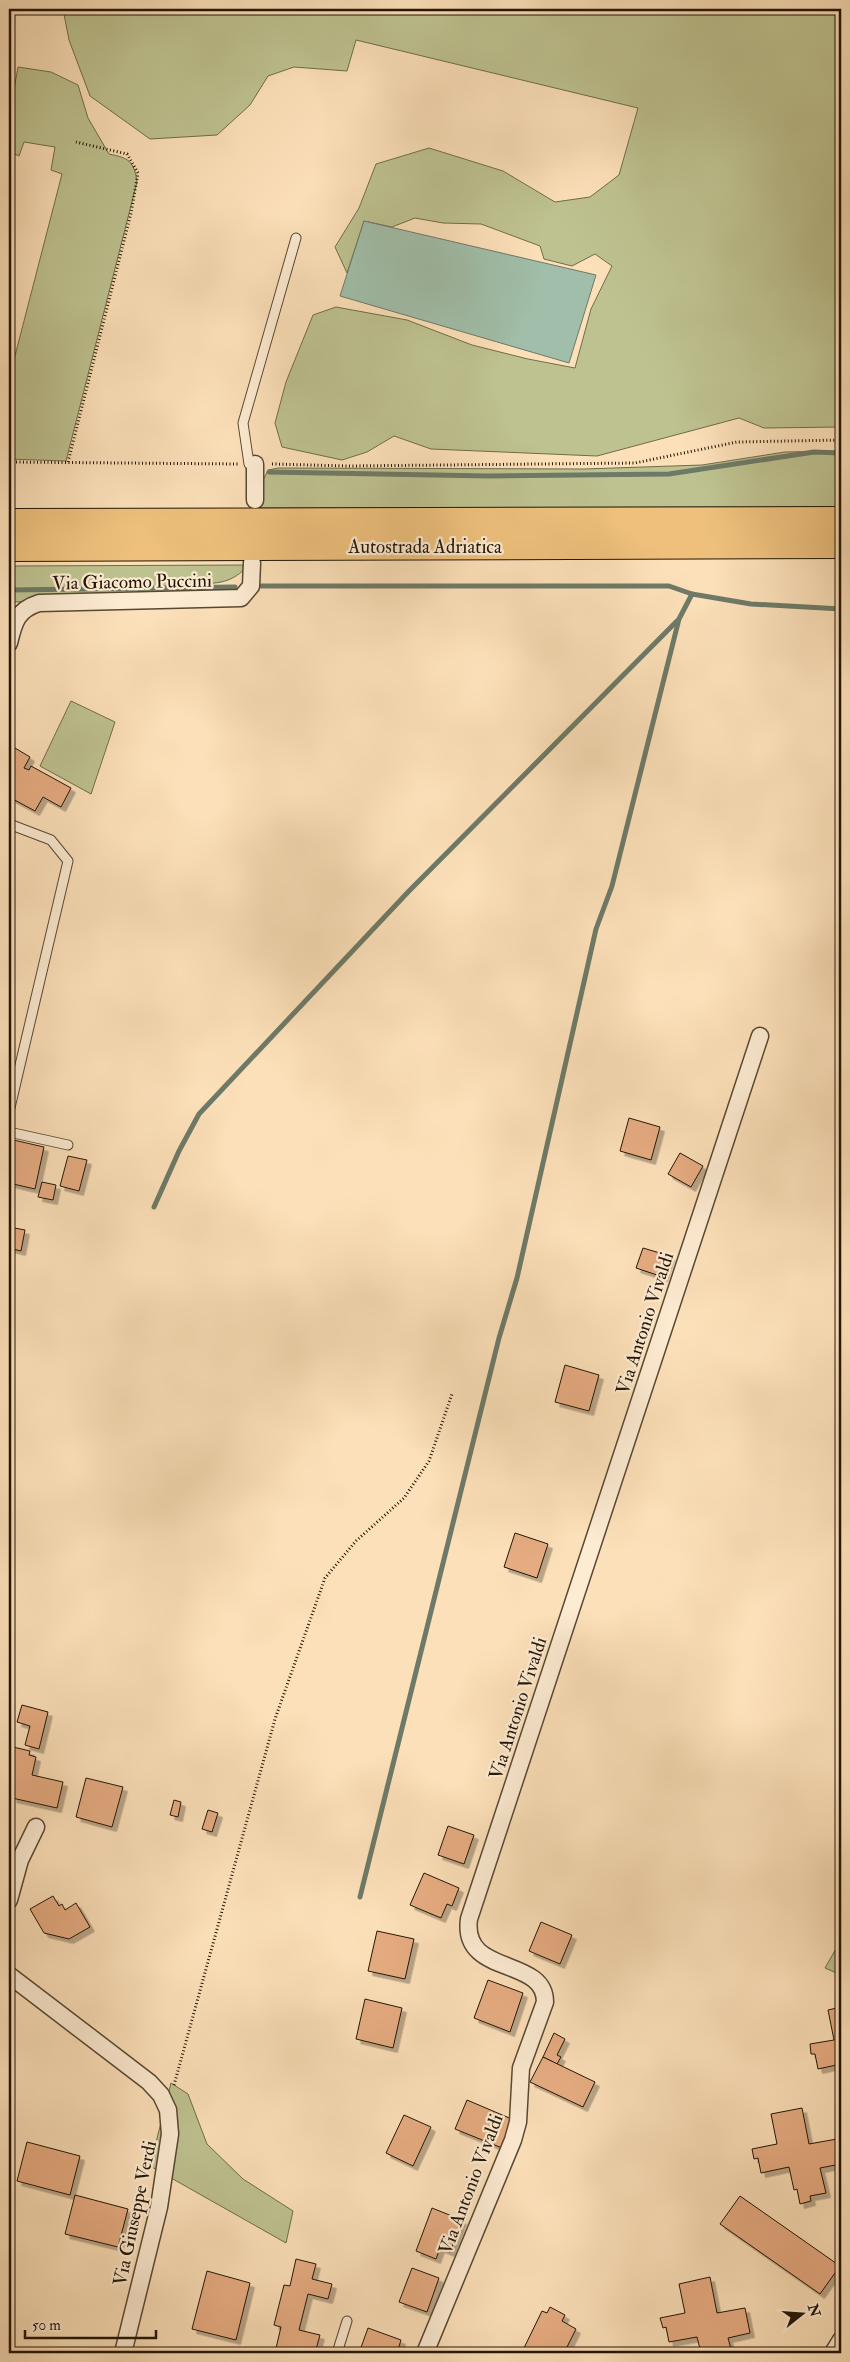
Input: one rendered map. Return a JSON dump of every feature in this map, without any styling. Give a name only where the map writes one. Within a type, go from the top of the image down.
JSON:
[{"type":"highway","name":"Autostrada Adriatica","points":[[9,523],[841,521]]},
{"type":"highway","name":"Autostrada Adriatica","points":[[9,547],[841,544]]},
{"type":"street","points":[[252,464],[255,500]]},
{"type":"street","name":"Via Giacomo Puccini","points":[[9,643],[17,616],[24,609],[39,603],[242,598],[251,586],[252,563]]},
{"type":"street","name":"Via Antonio Vivaldi","points":[[425,2353],[512,2140],[518,2122],[521,2068],[545,2002],[544,1992],[537,1982],[476,1951],[469,1938],[469,1919],[760,1036]]},
{"type":"street","points":[[9,1900],[20,1860],[36,1827]]},
{"type":"street","name":"Via Giuseppe Verdi","points":[[9,1975],[149,2082],[161,2096],[168,2110],[170,2127],[163,2186],[122,2353]]},
{"type":"street","points":[[833,2353],[841,2340]]},
{"type":"lane","points":[[252,464],[244,423],[296,238]]},
{"type":"lane","points":[[9,824],[51,840],[68,861],[9,1112]]},
{"type":"lane","points":[[9,1132],[68,1145]]},
{"type":"lane","points":[[337,2353],[347,2321]]},
{"type":"path","points":[[68,462],[131,213],[138,172],[127,154],[76,142]]},
{"type":"path","points":[[9,462],[348,466],[635,463],[737,442],[841,440]]},
{"type":"path","points":[[168,2110],[274,1719],[325,1578],[356,1540],[404,1498],[429,1461],[452,1394]]},
{"type":"shaded area","points":[[63,9],[841,9],[841,427],[764,428],[739,418],[597,456],[431,449],[394,436],[367,452],[342,460],[282,447],[275,423],[286,382],[313,315],[336,307],[407,320],[472,345],[575,368],[591,309],[612,266],[595,254],[572,266],[544,259],[540,246],[481,224],[443,223],[415,218],[392,227],[364,221],[347,273],[335,247],[359,208],[376,164],[429,148],[503,171],[555,202],[590,197],[619,175],[638,108],[356,40],[347,71],[294,67],[268,76],[250,105],[217,135],[150,139],[90,96],[69,40]]},
{"type":"shaded area","points":[[18,67],[51,72],[78,85],[88,118],[109,154],[126,159],[132,165],[137,182],[66,461],[9,459],[9,379],[62,174],[51,170],[55,147],[24,142],[19,156],[9,151],[9,118]]},
{"type":"shaded area","points":[[364,221],[596,275],[569,363],[340,296]]},
{"type":"shaded area","points":[[841,451],[841,507],[259,508],[261,485],[268,470],[278,468],[584,469],[702,465],[785,452]]},
{"type":"shaded area","points":[[248,565],[243,571],[229,580],[214,583],[195,583],[186,591],[181,599],[9,602],[9,566]]},
{"type":"shaded area","points":[[71,701],[115,722],[91,794],[40,766]]},
{"type":"shaded area","points":[[841,1940],[841,1975],[825,1968]]},
{"type":"shaded area","points":[[171,2083],[188,2094],[207,2144],[243,2179],[293,2211],[286,2243],[150,2166]]},
{"type":"building","points":[[15,748],[30,757],[24,768],[29,770],[31,766],[71,788],[61,807],[43,797],[35,811],[9,797],[9,759]]},
{"type":"building","points":[[629,1118],[660,1127],[651,1160],[620,1151]]},
{"type":"building","points":[[9,1139],[44,1147],[35,1189],[9,1183]]},
{"type":"building","points":[[680,1153],[703,1166],[691,1187],[668,1174]]},
{"type":"building","points":[[68,1156],[87,1160],[79,1191],[60,1186]]},
{"type":"building","points":[[42,1182],[56,1185],[53,1200],[38,1197]]},
{"type":"building","points":[[9,1227],[25,1230],[21,1251],[9,1248]]},
{"type":"building","points":[[643,1248],[670,1256],[663,1277],[636,1268]]},
{"type":"building","points":[[565,1365],[599,1375],[589,1411],[555,1402]]},
{"type":"building","points":[[515,1533],[548,1544],[537,1578],[504,1567]]},
{"type":"building","points":[[22,1705],[48,1712],[39,1749],[25,1745],[30,1726],[17,1722]]},
{"type":"building","points":[[9,1746],[30,1751],[29,1755],[36,1757],[32,1775],[63,1782],[57,1808],[12,1798],[13,1782],[9,1781]]},
{"type":"building","points":[[86,1778],[123,1787],[112,1827],[76,1817]]},
{"type":"building","points":[[174,1800],[181,1802],[178,1817],[170,1815]]},
{"type":"building","points":[[208,1810],[218,1813],[212,1832],[202,1829]]},
{"type":"building","points":[[448,1826],[474,1835],[464,1864],[438,1855]]},
{"type":"building","points":[[424,1873],[459,1888],[452,1906],[447,1904],[441,1918],[410,1905]]},
{"type":"building","points":[[53,1896],[59,1906],[62,1904],[65,1910],[76,1903],[90,1927],[69,1939],[44,1933],[30,1909]]},
{"type":"building","points":[[541,1922],[572,1935],[560,1964],[529,1951]]},
{"type":"building","points":[[377,1931],[414,1939],[405,1979],[368,1971]]},
{"type":"building","points":[[488,1980],[523,1993],[510,2032],[474,2018]]},
{"type":"building","points":[[365,1999],[402,2008],[393,2048],[356,2039]]},
{"type":"building","points":[[841,2007],[841,2064],[818,2069],[815,2054],[811,2054],[810,2044],[834,2040],[828,2010]]},
{"type":"building","points":[[554,2033],[565,2039],[557,2055],[561,2057],[557,2064],[543,2057]]},
{"type":"building","points":[[543,2057],[595,2082],[583,2107],[530,2082]]},
{"type":"building","points":[[467,2100],[514,2120],[502,2148],[455,2129]]},
{"type":"building","points":[[802,2108],[809,2144],[837,2139],[841,2164],[820,2168],[826,2193],[810,2196],[811,2201],[800,2204],[797,2189],[794,2190],[789,2167],[761,2173],[758,2158],[754,2159],[752,2149],[777,2144],[771,2114]]},
{"type":"building","points":[[404,2115],[431,2127],[413,2166],[386,2153]]},
{"type":"building","points":[[27,2142],[80,2156],[70,2195],[17,2181]]},
{"type":"building","points":[[75,2195],[128,2209],[118,2247],[65,2234]]},
{"type":"building","points":[[740,2196],[840,2266],[820,2294],[720,2224]]},
{"type":"building","points":[[432,2208],[462,2220],[450,2252],[440,2248],[436,2259],[416,2251]]},
{"type":"building","points":[[296,2259],[316,2264],[312,2279],[332,2284],[328,2299],[308,2294],[299,2330],[320,2335],[315,2353],[297,2353],[276,2348],[281,2327],[274,2325],[284,2285],[290,2286]]},
{"type":"building","points":[[412,2268],[439,2278],[427,2312],[399,2302]]},
{"type":"building","points":[[207,2271],[250,2283],[236,2340],[192,2329]]},
{"type":"building","points":[[710,2277],[717,2313],[745,2308],[750,2333],[728,2338],[732,2353],[701,2353],[697,2337],[669,2342],[666,2327],[663,2328],[660,2318],[685,2313],[679,2284]]},
{"type":"building","points":[[550,2307],[565,2315],[562,2321],[576,2329],[564,2353],[530,2353],[523,2350],[542,2311],[547,2313]]},
{"type":"building","points":[[368,2328],[401,2340],[397,2353],[359,2353]]},
{"type":"waterway","points":[[269,472],[489,476],[669,474],[814,452],[841,453]]},
{"type":"waterway","points":[[261,586],[669,586],[692,594]]},
{"type":"waterway","points":[[9,590],[235,587]]},
{"type":"waterway","points":[[360,1897],[499,1338],[517,1278],[596,929],[612,886],[679,619],[692,594],[751,604],[841,609]]},
{"type":"waterway","points":[[154,1207],[179,1151],[199,1114],[409,891],[677,621]]}]
